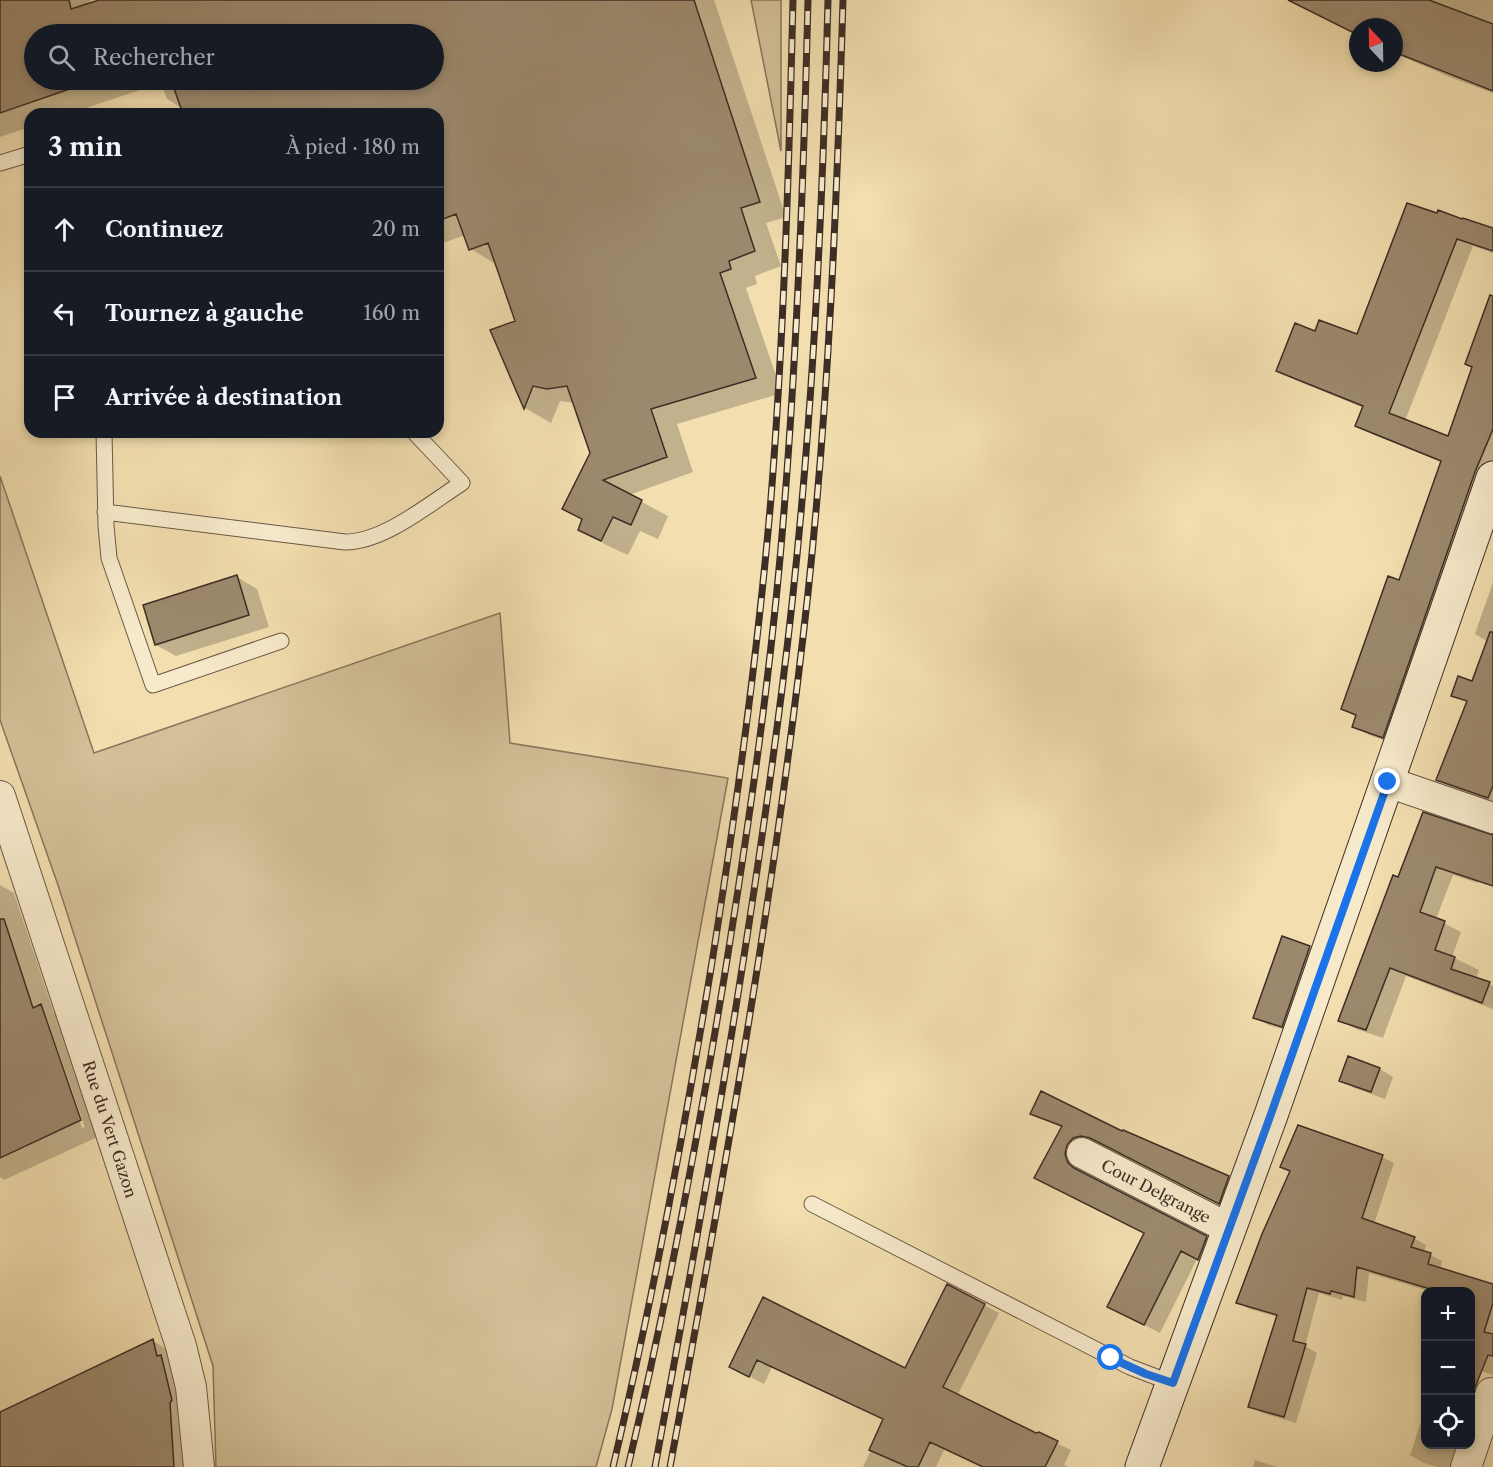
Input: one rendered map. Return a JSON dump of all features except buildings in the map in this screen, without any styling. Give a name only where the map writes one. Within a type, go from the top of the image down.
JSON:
[{"type":"street","points":[[1142,1467],[1230,1229],[1493,478]]},
{"type":"street","points":[[1388,782],[1493,818]]},
{"type":"street","name":"Rue du Vert Gazon","points":[[0,796],[181,1346],[191,1387],[199,1467]]},
{"type":"street","name":"Cour Delgrange","points":[[1082,1153],[1230,1229]]},
{"type":"street","points":[[1466,1467],[1491,1393]]},
{"type":"lane","points":[[0,163],[24,156]]},
{"type":"lane","points":[[104,438],[105,512],[112,572],[153,685],[281,641]]},
{"type":"lane","points":[[105,512],[358,542],[382,534],[462,483],[420,438]]},
{"type":"lane","points":[[812,1204],[1130,1367],[1173,1383]]},
{"type":"shaded area","points":[[751,0],[781,0],[781,151]]},
{"type":"shaded area","points":[[0,476],[94,753],[500,613],[510,743],[728,778],[612,1409],[596,1467],[216,1467],[213,1366],[58,885],[0,720]]},
{"type":"railway","points":[[613,1467],[668,1213],[691,1085],[722,899],[753,671],[771,498],[783,311],[793,0]]},
{"type":"railway","points":[[628,1467],[668,1287],[702,1106],[742,864],[767,681],[780,559],[794,374],[808,0]]},
{"type":"railway","points":[[655,1467],[724,1079],[755,884],[782,689],[801,518],[814,345],[828,0]]},
{"type":"railway","points":[[670,1467],[710,1249],[765,922],[808,593],[827,371],[843,0]]},
{"type":"route","points":[[1111,1358],[1173,1383],[1388,782]]}]
